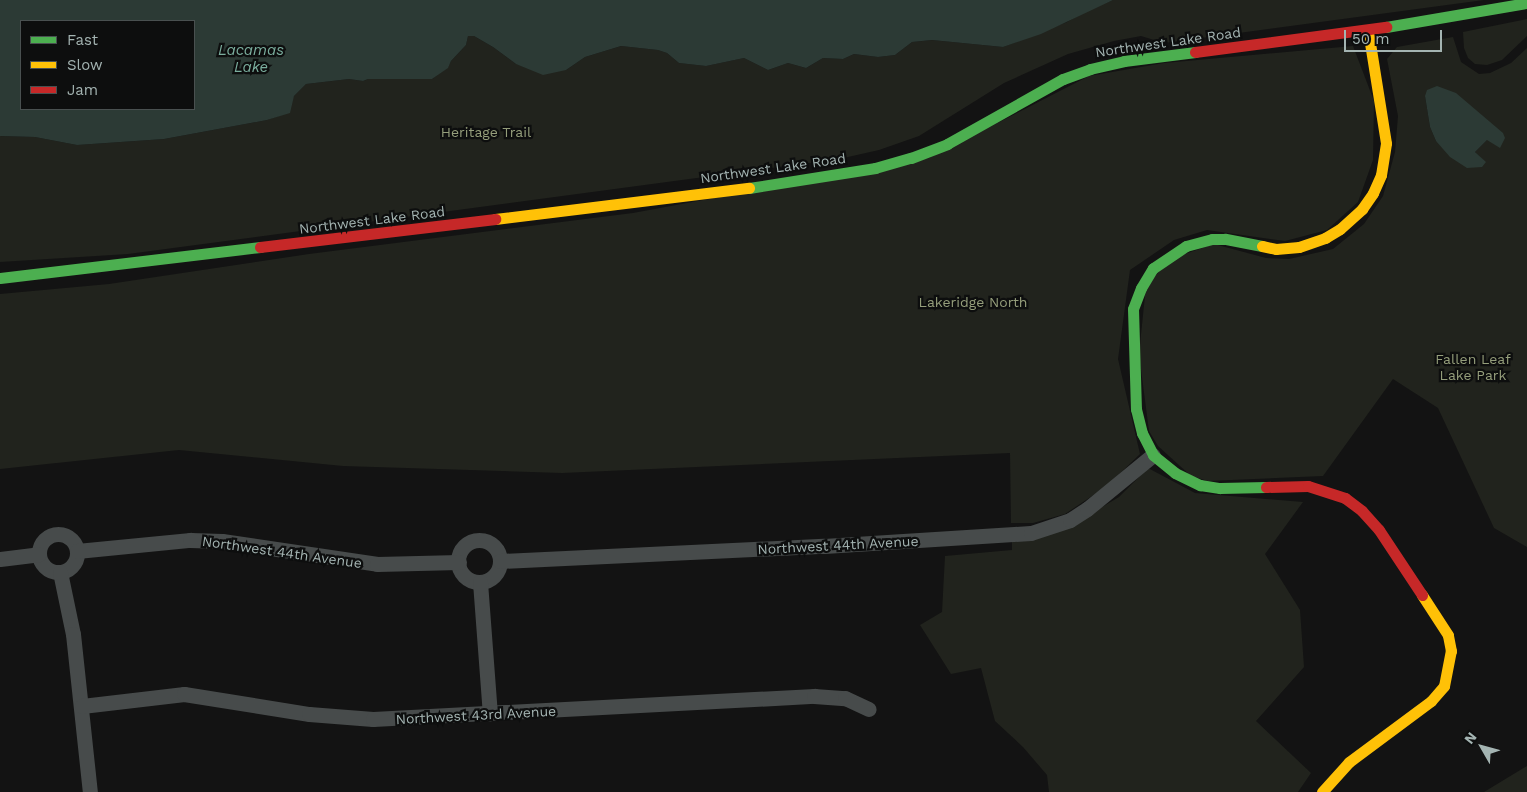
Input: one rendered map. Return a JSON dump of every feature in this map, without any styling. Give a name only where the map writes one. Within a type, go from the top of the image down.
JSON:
[{"type":"main road","name":"Northwest Lake Road","points":[[0,278],[620,205],[794,182],[875,168],[947,144],[1063,80],[1090,69],[1124,61],[1368,30],[1527,3]]},
{"type":"main road","points":[[1322,792],[1349,762],[1431,702],[1444,686],[1451,651],[1448,635],[1442,622],[1379,530],[1353,504],[1335,494],[1308,486],[1220,488],[1200,485],[1175,473],[1153,456],[1141,428],[1135,392],[1133,315],[1141,288],[1160,262],[1189,244],[1212,239],[1225,239],[1276,249],[1299,247],[1325,238],[1340,229],[1362,210],[1374,193],[1381,175],[1386,143],[1368,30]]},
{"type":"street","name":"Northwest 44th Avenue","points":[[500,561],[833,546],[1031,533],[1070,520],[1087,509],[1153,456]]},
{"type":"street","points":[[57,534],[70,539],[77,551],[73,565],[60,572],[47,569],[41,561],[39,554],[44,541],[57,534]]},
{"type":"street","name":"Northwest 44th Avenue","points":[[77,551],[190,540],[222,541],[368,563],[458,562]]},
{"type":"street","points":[[480,541],[494,548],[500,561],[498,570],[493,577],[480,582],[470,580],[464,575],[458,562],[460,553],[465,546],[480,541]]},
{"type":"street","points":[[0,559],[39,554]]},
{"type":"street","points":[[60,572],[73,634],[90,792]]},
{"type":"street","points":[[480,582],[490,714]]},
{"type":"street","name":"Northwest 43rd Avenue","points":[[82,706],[184,694],[352,719],[490,714],[814,696],[845,698],[869,709]]},
{"type":"green space","name":"Heritage Trail","points":[[1113,0],[1484,0],[1164,43],[1141,36],[1114,41],[1068,54],[1004,83],[919,136],[879,150],[839,159],[128,254],[0,262],[0,136],[35,137],[77,145],[164,139],[267,120],[284,114],[294,96],[306,84],[349,79],[363,81],[368,79],[432,79],[448,67],[466,45],[468,36],[474,36],[493,47],[516,64],[566,70],[585,57],[621,46],[658,50],[667,53],[679,63],[706,66],[744,58],[768,70],[788,63],[806,68],[823,58],[843,59],[854,54],[878,57],[895,55],[912,42],[932,40],[1003,47],[1067,22],[1088,10]]},
{"type":"green space","points":[[1527,19],[1527,36],[1502,60],[1487,65],[1475,64],[1468,58],[1464,48],[1463,32]]},
{"type":"green space","name":"Fallen Leaf Lake Park","points":[[1453,37],[1461,62],[1479,74],[1490,73],[1511,63],[1527,48],[1527,547],[1494,528],[1438,408],[1393,379],[1323,476],[1208,481],[1191,476],[1158,446],[1149,431],[1139,354],[1146,286],[1170,259],[1214,244],[1266,258],[1289,259],[1333,249],[1364,224],[1383,196],[1395,152],[1398,116],[1387,59],[1397,47]],"holes":[[[1425,96],[1487,140],[1475,152],[1485,162],[1436,141],[1430,127]]]},
{"type":"green space","name":"Lakeridge North","points":[[1353,46],[1374,101],[1373,160],[1358,202],[1327,230],[1285,241],[1207,230],[1174,240],[1130,270],[1118,359],[1140,454],[1107,486],[1065,514],[1033,523],[1011,523],[1010,453],[562,473],[343,466],[179,450],[0,469],[0,294],[109,284],[309,254],[633,213],[929,158],[1089,76],[1164,63]]},
{"type":"green space","points":[[1148,468],[1195,493],[1303,502],[1265,554],[1300,610],[1304,667],[1256,721],[1311,773],[1298,792],[1049,792],[1047,775],[1023,747],[995,721],[981,668],[951,674],[920,625],[942,612],[945,556],[1012,550],[1012,538],[1067,528],[1119,497]]},
{"type":"green space","points":[[1527,766],[1527,792],[1484,792]]},
{"type":"water","name":"Lacamas Lake","points":[[0,0],[1113,0],[1041,34],[1003,47],[932,40],[912,42],[895,55],[878,57],[854,54],[843,59],[823,58],[806,68],[788,63],[768,70],[744,58],[706,66],[679,63],[667,53],[658,50],[621,46],[585,57],[566,70],[543,75],[516,64],[474,36],[468,36],[466,45],[451,61],[448,68],[432,79],[368,79],[363,81],[349,79],[306,84],[294,96],[290,113],[267,120],[164,139],[77,145],[35,137],[0,136]]},
{"type":"water","points":[[1437,86],[1456,93],[1503,133],[1505,138],[1500,148],[1487,140],[1475,152],[1486,162],[1482,167],[1467,168],[1450,157],[1436,141],[1430,127],[1425,96],[1427,90]]},
{"type":"traffic: fast","points":[[1386,27],[1527,3]]},
{"type":"traffic: fast","points":[[749,188],[875,168],[911,158],[947,144],[1063,79],[1090,69],[1124,61],[1195,52]]},
{"type":"traffic: fast","points":[[1262,246],[1225,239],[1212,239],[1186,246],[1153,268],[1141,288],[1133,309],[1136,409],[1142,433],[1153,455],[1175,473],[1200,485],[1220,488],[1266,487]]},
{"type":"traffic: fast","points":[[0,278],[260,247]]},
{"type":"traffic: slow","points":[[1262,246],[1276,249],[1299,247],[1325,238],[1340,229],[1362,209],[1373,193],[1381,175],[1386,143],[1368,30]]},
{"type":"traffic: slow","points":[[495,219],[749,188]]},
{"type":"traffic: slow","points":[[1322,792],[1349,762],[1431,701],[1444,686],[1451,651],[1448,635],[1422,595]]},
{"type":"traffic: jam","points":[[1195,52],[1386,27]]},
{"type":"traffic: jam","points":[[260,247],[495,219]]},
{"type":"traffic: jam","points":[[1266,487],[1308,486],[1345,498],[1362,511],[1379,530],[1422,595]]}]
